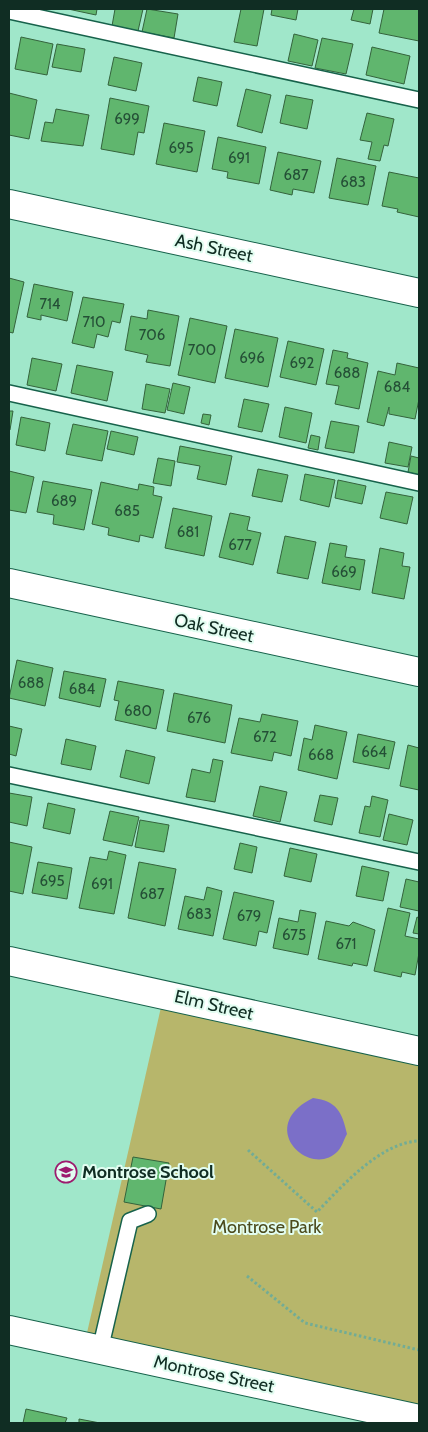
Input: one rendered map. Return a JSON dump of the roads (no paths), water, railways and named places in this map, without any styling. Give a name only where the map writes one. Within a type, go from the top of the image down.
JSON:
[{"type":"street","name":"Ash Street","points":[[9,204],[419,293]]},
{"type":"street","name":"Oak Street","points":[[9,584],[419,672]]},
{"type":"street","name":"Elm Street","points":[[9,961],[419,1051]]},
{"type":"street","name":"Montrose Street","points":[[9,1330],[419,1419]]},
{"type":"lane","points":[[9,11],[419,100]]},
{"type":"lane","points":[[9,393],[419,483]]},
{"type":"lane","points":[[9,775],[419,862]]},
{"type":"lane","points":[[100,1350],[130,1221],[148,1214]]},
{"type":"place","name":"Montrose School","points":[[66,1172]]},
{"type":"park label","name":"Montrose Park","points":[[267,1227]]}]
